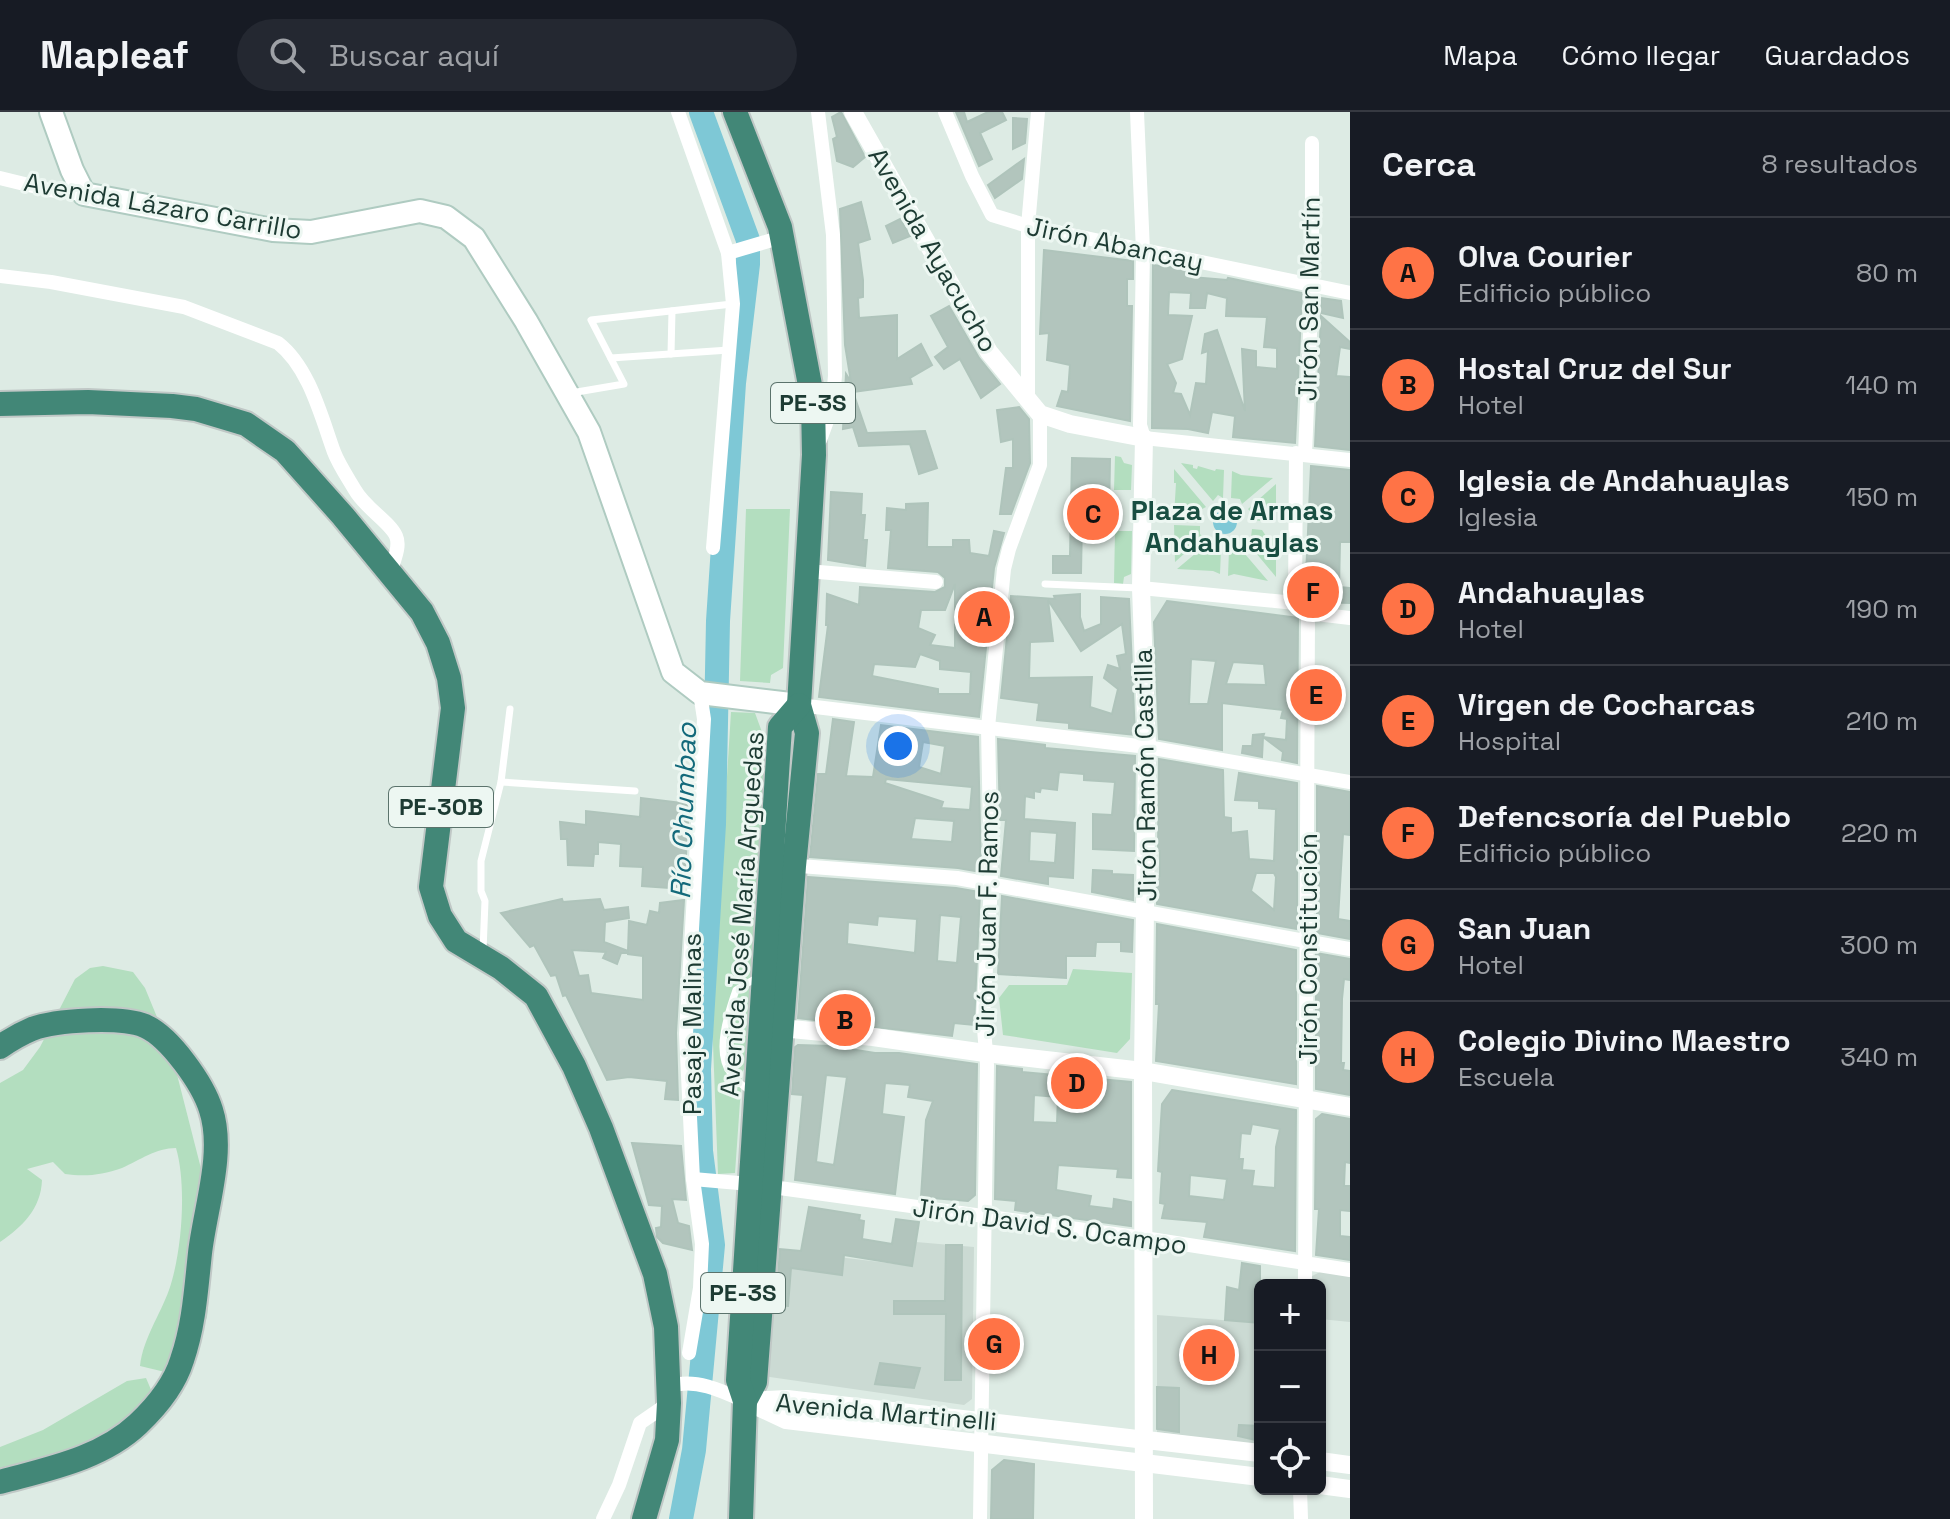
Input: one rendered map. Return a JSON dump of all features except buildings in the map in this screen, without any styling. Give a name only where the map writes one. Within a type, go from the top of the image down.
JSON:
[{"type":"highway","name":"PE-3S","points":[[735,112],[773,204],[774,239],[813,401],[814,455],[799,705]]},
{"type":"highway","name":"PE-30B","points":[[0,404],[88,402],[172,406],[230,417],[246,424],[285,451],[422,612],[438,643],[449,678],[453,708],[431,887],[440,916],[456,941],[501,968],[536,996],[574,1066],[601,1128],[655,1274],[666,1327],[673,1391],[667,1440],[644,1519]]},
{"type":"highway","name":"Avenida José María Arguedas","points":[[745,1401],[738,1380],[760,1186],[782,864],[780,727],[799,705]]},
{"type":"highway","name":"Avenida José María Arguedas","points":[[760,1186],[757,1098],[771,1027],[764,974],[782,864]]},
{"type":"highway","points":[[0,1047],[34,1028],[96,1019],[144,1026],[166,1039],[187,1065],[211,1109],[215,1136],[197,1298],[182,1361],[171,1387],[137,1425],[112,1445],[66,1463],[0,1482]]},
{"type":"highway","name":"PE-3S","points":[[741,1519],[745,1401]]},
{"type":"main road","points":[[51,112],[84,194]]},
{"type":"main road","name":"Avenida Lázaro Carrillo","points":[[84,194],[273,230],[311,232],[420,211],[446,217],[474,238],[569,393],[589,432],[673,672],[703,693]]},
{"type":"main road","points":[[703,693],[799,705]]},
{"type":"street","points":[[678,112],[733,252],[733,304],[713,548]]},
{"type":"street","points":[[814,455],[832,407],[835,376],[833,235],[818,112]]},
{"type":"street","name":"Avenida Ayacucho","points":[[853,112],[989,352],[1040,414]]},
{"type":"street","name":"Jirón Abancay","points":[[945,112],[992,215],[1028,226],[1350,293]]},
{"type":"street","points":[[1028,397],[1028,226],[1038,112]]},
{"type":"street","name":"Jirón Ramón Castilla","points":[[1137,112],[1143,251],[1141,588],[1147,747],[1143,1071],[1144,1519]]},
{"type":"street","name":"Jirón San Martín","points":[[1301,454],[1312,286],[1312,143]]},
{"type":"street","name":"Avenida Lázaro Carrillo","points":[[0,178],[49,190],[84,194]]},
{"type":"street","points":[[733,252],[774,239]]},
{"type":"street","points":[[0,276],[51,282],[184,307],[278,343],[289,353],[305,379],[335,454],[362,503],[392,529],[397,538],[391,572]]},
{"type":"street","points":[[1040,414],[1070,424],[1144,438],[1350,460]]},
{"type":"street","name":"Jirón Juan F. Ramos","points":[[980,1519],[985,1216],[983,1017],[991,886],[988,727],[1004,569],[1040,465],[1040,414]]},
{"type":"street","points":[[1295,603],[1301,454]]},
{"type":"street","points":[[807,571],[936,582]]},
{"type":"street","points":[[1141,588],[1295,603],[1308,613],[1350,618]]},
{"type":"street","name":"Jirón Constitución","points":[[1305,1279],[1308,613]]},
{"type":"street","name":"Pasaje Malinas","points":[[689,1353],[700,1288],[702,1244],[686,1034],[703,693]]},
{"type":"street","points":[[799,705],[1147,747],[1350,782]]},
{"type":"street","points":[[782,864],[957,878],[1350,949]]},
{"type":"street","points":[[771,1027],[1143,1071],[1350,1107]]},
{"type":"street","name":"Jirón David S. Ocampo","points":[[695,1180],[985,1216],[1350,1270]]},
{"type":"street","points":[[603,1519],[619,1485],[640,1423],[673,1391],[718,1389],[745,1401]]},
{"type":"street","name":"Avenida Martinelli","points":[[745,1401],[787,1399],[1254,1452]]},
{"type":"street","name":"Avenida Martinelli","points":[[745,1401],[786,1420],[1254,1476]]},
{"type":"street","points":[[1326,1462],[1350,1465]]},
{"type":"street","points":[[1326,1486],[1350,1489]]},
{"type":"street","points":[[1300,1495],[1301,1519]]},
{"type":"lane","points":[[569,393],[624,384],[591,320],[733,304]]},
{"type":"lane","points":[[671,354],[672,311]]},
{"type":"lane","points":[[611,358],[729,350]]},
{"type":"lane","points":[[1045,584],[1141,588]]},
{"type":"lane","points":[[483,958],[485,901],[481,891],[481,861],[501,782],[510,709]]},
{"type":"lane","points":[[501,782],[635,791]]},
{"type":"lane","points":[[757,1098],[729,1072],[724,1054],[727,1019],[736,990],[764,974]]},
{"type":"shaded area","points":[[916,1242],[974,1247],[972,1399],[964,1405],[763,1376],[773,1249],[912,1266]]},
{"type":"shaded area","points":[[1322,1271],[1350,1276],[1350,1322],[1326,1320],[1326,1279],[1310,1277]]},
{"type":"shaded area","points":[[1157,1315],[1254,1323],[1254,1445],[1157,1432]]},
{"type":"green space","points":[[1115,456],[1132,465],[1131,490],[1114,490]]},
{"type":"green space","points":[[1181,463],[1197,469],[1198,466],[1224,470],[1223,498],[1218,495],[1213,501]]},
{"type":"green space","points":[[1174,469],[1206,507],[1202,509],[1201,517],[1174,516]]},
{"type":"green space","points":[[1232,471],[1241,475],[1273,478],[1242,504],[1240,499],[1231,498]]},
{"type":"green space","points":[[1276,484],[1276,510],[1268,511],[1261,521],[1252,520],[1253,515],[1248,509]]},
{"type":"green space","points":[[746,509],[790,509],[783,668],[771,675],[770,683],[740,681]]},
{"type":"green space","points":[[1174,525],[1200,526],[1203,537],[1175,562]]},
{"type":"green space","points":[[1252,529],[1262,530],[1266,536],[1276,539],[1276,577],[1246,541],[1251,537]]},
{"type":"green space","points":[[1115,531],[1132,531],[1131,574],[1124,577],[1123,584],[1114,583]]},
{"type":"green space","points":[[1208,543],[1212,548],[1221,550],[1220,574],[1177,569]]},
{"type":"green space","points":[[1239,547],[1268,581],[1234,574],[1228,576],[1229,550]]},
{"type":"green space","points":[[731,712],[755,713],[766,743],[746,1065],[742,1073],[735,1173],[718,1174],[712,1018]]},
{"type":"green space","points":[[103,966],[133,972],[145,988],[171,1051],[208,1196],[214,1241],[207,1317],[201,1331],[165,1372],[140,1366],[148,1337],[169,1290],[177,1257],[182,1199],[176,1148],[162,1150],[122,1168],[94,1175],[65,1174],[53,1162],[27,1169],[42,1180],[38,1200],[23,1223],[0,1242],[0,1083],[23,1070],[40,1047],[75,979],[90,968]]},
{"type":"green space","points":[[1073,969],[1132,973],[1130,1039],[1117,1053],[1003,1035],[999,998],[1009,985],[1067,985]]},
{"type":"green space","points":[[146,1378],[152,1392],[120,1428],[0,1485],[0,1447],[43,1430],[127,1381]]},
{"type":"water","points":[[1225,510],[1236,517],[1237,522],[1230,533],[1225,534],[1214,527],[1213,522],[1220,511]]},
{"type":"waterway","name":"Río Chumbao","points":[[681,1519],[694,1450],[713,1245],[701,1151],[699,1069],[714,824],[718,621],[734,383],[748,264],[748,240],[701,112]]},
{"type":"place","name":"Iglesia de Andahuaylas","points":[[1093,514]]},
{"type":"place","name":"Defencsoría del Pueblo","points":[[1313,592]]},
{"type":"place","name":"Olva Courier","points":[[984,617]]},
{"type":"place","name":"Virgen de Cocharcas","points":[[1316,695]]},
{"type":"place","name":"Hostal Cruz del Sur","points":[[845,1020]]},
{"type":"place","name":"Andahuaylas","points":[[1077,1083]]},
{"type":"place","name":"San Juan","points":[[994,1344]]},
{"type":"place","name":"Colegio Divino Maestro","points":[[1209,1355]]},
{"type":"district","name":"Plaza de Armas Andahuaylas","points":[[1232,526]]}]
